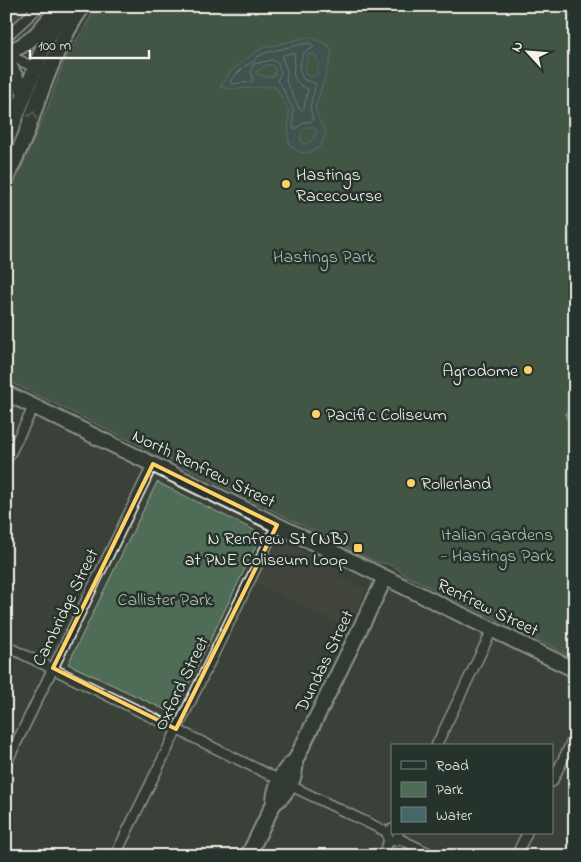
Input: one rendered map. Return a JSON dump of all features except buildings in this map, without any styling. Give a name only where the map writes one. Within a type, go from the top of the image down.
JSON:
[{"type":"street","points":[[6,37],[40,6]]},
{"type":"street","points":[[6,53],[35,37],[60,6]]},
{"type":"street","points":[[6,142],[11,120],[25,94],[45,43],[66,6]]},
{"type":"street","points":[[6,179],[24,140],[61,42],[83,6]]},
{"type":"street","points":[[6,53],[48,73]]},
{"type":"street","points":[[6,60],[25,94]]},
{"type":"street","name":"North Renfrew Street","points":[[6,393],[386,578]]},
{"type":"street","points":[[6,462],[34,406]]},
{"type":"street","name":"Cambridge Street","points":[[6,764],[153,464]]},
{"type":"street","name":"Oxford Street","points":[[115,856],[277,525]]},
{"type":"street","name":"Renfrew Street","points":[[386,578],[575,670]]},
{"type":"street","name":"Dundas Street","points":[[248,856],[274,803],[282,798],[289,765],[295,761],[386,578]]},
{"type":"street","points":[[437,744],[492,630]]},
{"type":"street","points":[[6,646],[391,833]]},
{"type":"street","points":[[554,778],[573,739]]},
{"type":"street","points":[[382,856],[393,834],[435,856]]},
{"type":"street","points":[[516,856],[527,834]]},
{"type":"highlighted area","points":[[153,464],[277,525],[176,729],[53,668]]},
{"type":"shaded area","points":[[6,6],[35,6],[6,32]]},
{"type":"shaded area","points":[[279,540],[340,569],[337,575],[366,589],[349,629],[255,583],[274,543]]},
{"type":"green space","name":"Hastings Park","points":[[97,6],[575,6],[575,658],[403,574],[392,566],[379,563],[170,460],[168,452],[154,445],[145,448],[6,380],[6,202],[49,104],[63,63]]},
{"type":"green space","name":"Callister Park","points":[[157,482],[262,534],[174,714],[68,664]]},
{"type":"water","points":[[308,37],[329,45],[332,54],[315,108],[326,132],[320,147],[308,153],[300,152],[290,145],[288,137],[289,112],[276,87],[233,89],[220,87],[231,71],[263,48]],"holes":[[[314,53],[319,63],[317,74],[311,77],[306,75],[304,70],[308,61],[307,55]],[[267,65],[275,67],[275,75],[270,77],[257,75],[256,72]],[[307,127],[313,127],[317,131],[312,140],[303,144],[300,137]]]},
{"type":"place","name":"Hastings Racecourse","points":[[286,184]]},
{"type":"place","name":"Agrodome","points":[[528,370]]},
{"type":"place","name":"Pacific Coliseum","points":[[316,414]]},
{"type":"place","name":"Rollerland","points":[[411,483]]},
{"type":"place","name":"N Renfrew St (NB) at PNE Coliseum Loop","points":[[358,548]]},
{"type":"park label","name":"Italian Gardens - Hastings Park","points":[[497,544]]}]
